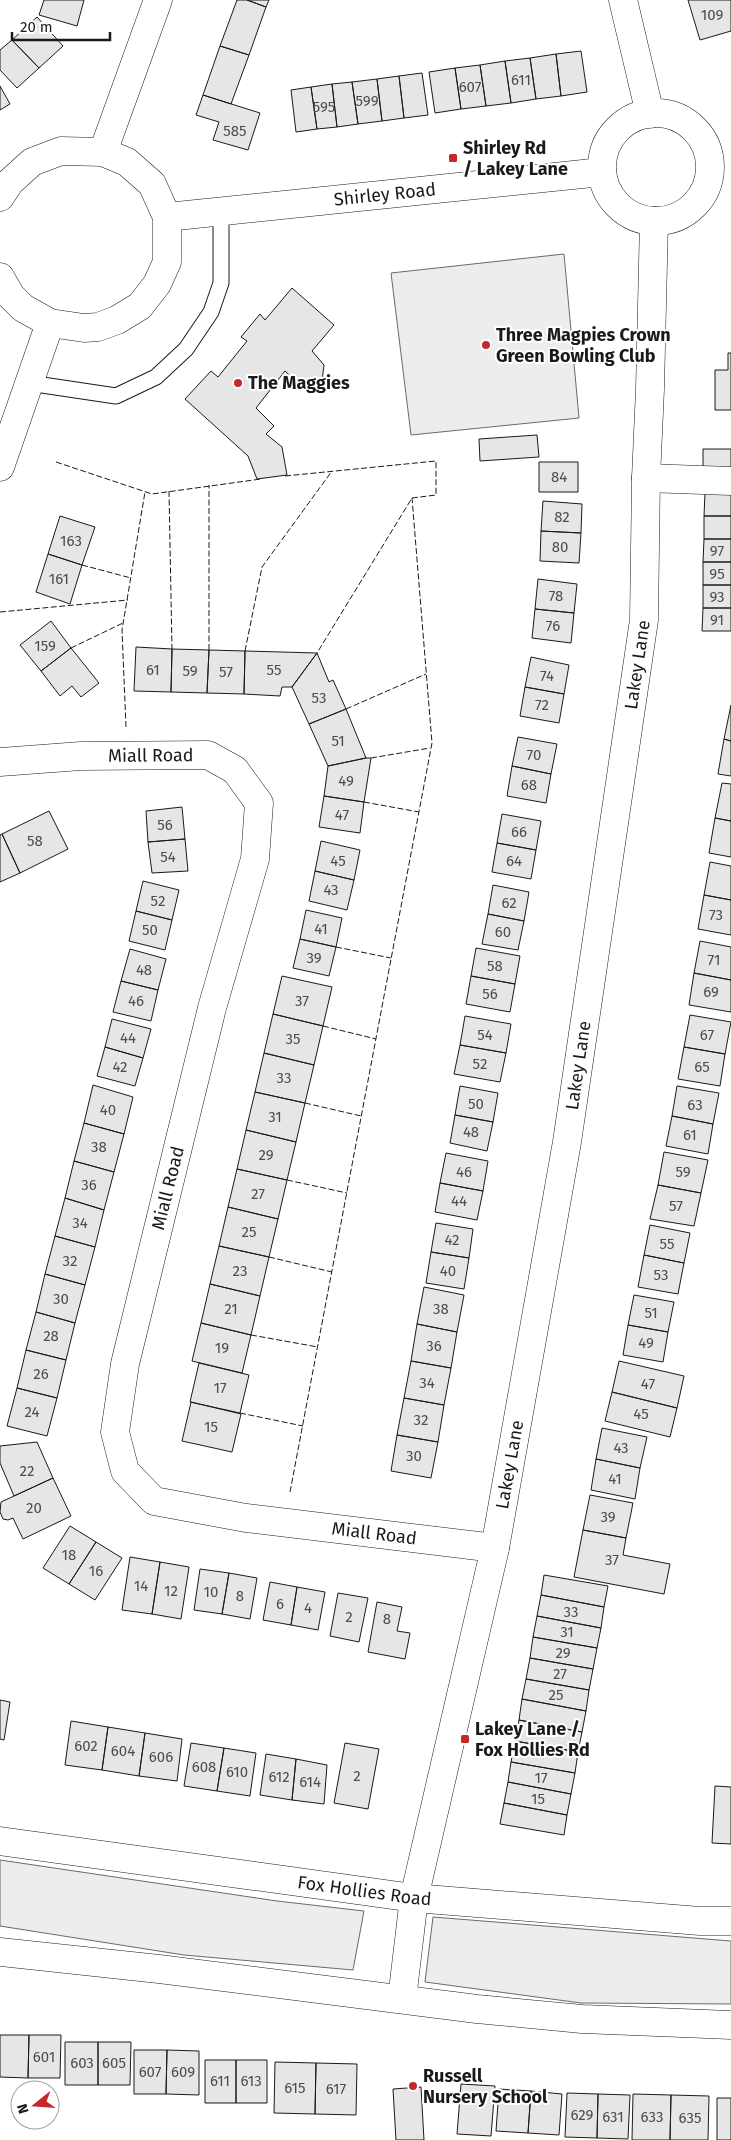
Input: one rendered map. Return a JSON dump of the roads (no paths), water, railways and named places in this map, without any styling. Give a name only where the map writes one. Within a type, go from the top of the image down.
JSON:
[{"type":"street","points":[[103,152],[158,0]]},
{"type":"street","points":[[623,0],[650,114]]},
{"type":"street","points":[[650,114],[673,117],[693,128],[702,140],[720,153],[710,171],[706,188],[697,202],[685,213],[670,220],[654,222],[638,219],[624,211],[613,201],[606,187],[602,172],[603,156],[609,140],[620,127],[634,118],[650,114]]},
{"type":"street","points":[[0,197],[10,182],[32,162],[61,151],[103,152],[127,162],[152,184],[167,217],[166,262],[157,284],[140,306],[117,320],[98,326],[73,328],[50,323],[23,308],[11,296],[0,277]]},
{"type":"street","name":"Shirley Road","points":[[167,217],[602,172]]},
{"type":"street","name":"Lakey Lane","points":[[402,1999],[414,1898],[495,1548],[567,1142],[643,630],[654,222]]},
{"type":"street","points":[[0,467],[50,323]]},
{"type":"street","points":[[646,478],[731,481]]},
{"type":"street","name":"Miall Road","points":[[0,762],[81,756],[208,755],[235,770],[259,802],[255,858],[212,1008],[126,1364],[115,1432],[125,1471],[154,1502],[246,1518],[495,1548]]},
{"type":"street","name":"Fox Hollies Road","points":[[0,1841],[414,1898],[700,1921],[731,1920]]},
{"type":"street","points":[[0,1952],[477,2009],[582,2019],[731,2025]]},
{"type":"lane","points":[[29,383],[116,396],[156,377],[186,349],[211,312],[221,283],[221,212]]},
{"type":"place","name":"Shirley Rd / Lakey Lane","points":[[453,158]]},
{"type":"place","name":"Three Magpies Crown Green Bowling Club","points":[[486,345]]},
{"type":"place","name":"The Maggies","points":[[238,383]]},
{"type":"place","name":"Lakey Lane / Fox Hollies Rd","points":[[465,1739]]},
{"type":"place","name":"Russell Nursery School","points":[[413,2086]]}]
